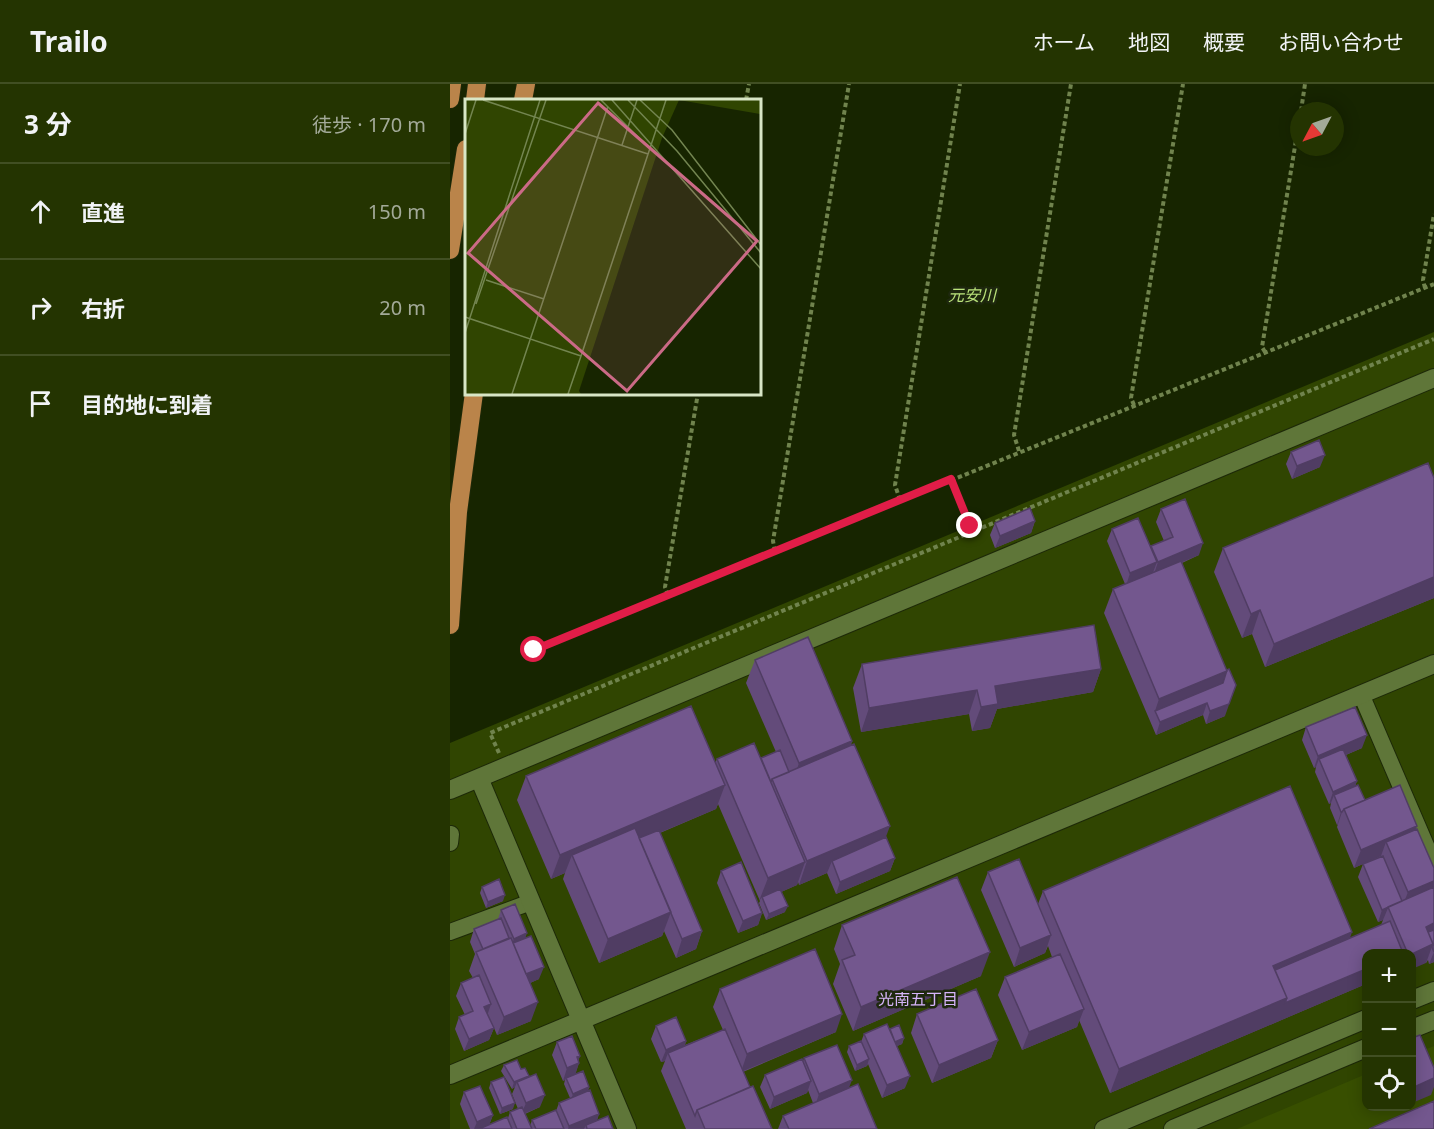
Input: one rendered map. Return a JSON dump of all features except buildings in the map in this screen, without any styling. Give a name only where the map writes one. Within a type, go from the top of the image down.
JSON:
[{"type":"highway","points":[[450,99],[452,84]]},
{"type":"highway","points":[[474,99],[477,84]]},
{"type":"highway","points":[[523,99],[526,84]]},
{"type":"highway","points":[[450,250],[465,155]]},
{"type":"highway","points":[[450,625],[458,512],[474,394]]},
{"type":"street","points":[[450,790],[1434,378]]},
{"type":"street","points":[[450,1075],[580,1018],[1434,664]]},
{"type":"street","points":[[1360,694],[1434,864]]},
{"type":"street","points":[[479,778],[627,1129]]},
{"type":"street","points":[[450,932],[531,902]]},
{"type":"street","points":[[1416,998],[1434,991]]},
{"type":"street","points":[[1416,1027],[1434,1020]]},
{"type":"street","points":[[1104,1129],[1362,1021]]},
{"type":"street","points":[[1173,1129],[1362,1050]]},
{"type":"path","points":[[747,99],[749,84]]},
{"type":"path","points":[[775,551],[773,541],[849,84]]},
{"type":"path","points":[[900,500],[895,484],[960,84]]},
{"type":"path","points":[[1019,451],[1014,435],[1071,84]]},
{"type":"path","points":[[1134,405],[1131,398],[1183,84]]},
{"type":"path","points":[[1302,102],[1305,84]]},
{"type":"path","points":[[1265,352],[1262,347],[1293,156]]},
{"type":"path","points":[[1425,288],[1423,280],[1434,214]]},
{"type":"path","points":[[534,650],[1434,284]]},
{"type":"path","points":[[500,756],[490,733],[1434,339]]},
{"type":"path","points":[[668,595],[665,587],[698,394]]},
{"type":"path","points":[[951,479],[970,526]]},
{"type":"shaded area","points":[[1434,1046],[1434,1129],[1237,1129],[1362,1076],[1362,1111],[1416,1111],[1416,1053]]},
{"type":"water","name":"元安川","points":[[450,84],[1434,84],[1434,332],[450,743]]},
{"type":"district","name":"光南五丁目","points":[[918,999]]},
{"type":"route","points":[[534,650],[951,479],[970,526]]}]
